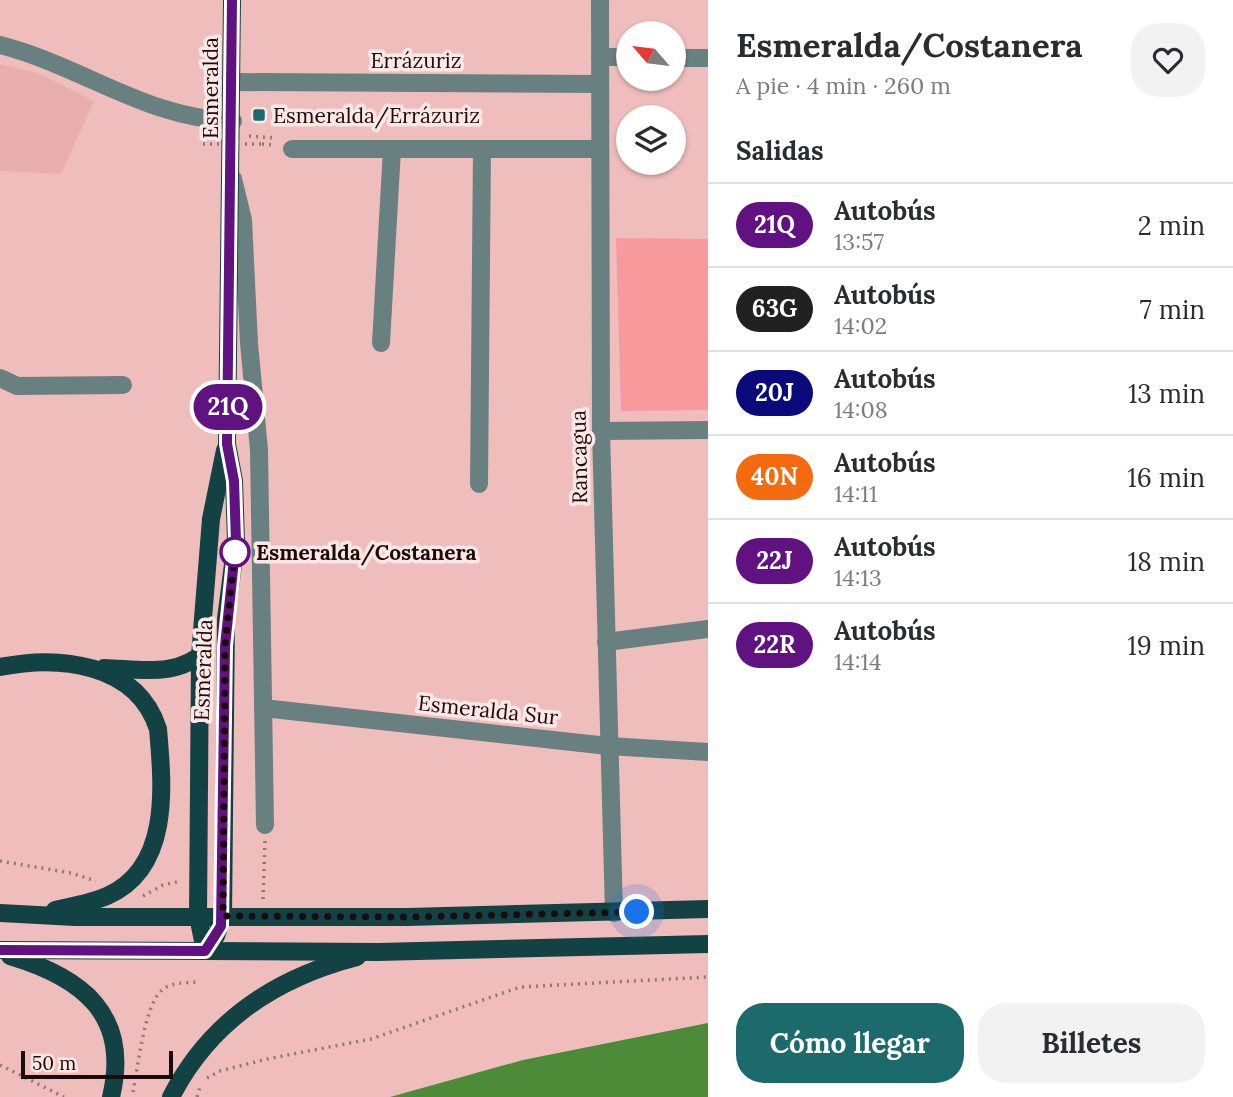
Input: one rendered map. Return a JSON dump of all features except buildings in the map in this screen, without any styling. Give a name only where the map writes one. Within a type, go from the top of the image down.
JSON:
[{"type":"main road","name":"Esmeralda","points":[[223,916],[226,620],[236,521],[227,444],[233,121],[232,0]]},
{"type":"main road","points":[[205,951],[198,916],[200,656],[211,519],[227,444]]},
{"type":"main road","points":[[0,666],[34,664],[174,669],[200,656],[226,620]]},
{"type":"main road","points":[[21,915],[48,912],[108,896],[134,878],[152,853],[157,839],[159,743],[153,716],[129,685],[106,671],[93,668]]},
{"type":"main road","points":[[0,913],[408,917],[708,909]]},
{"type":"main road","points":[[205,951],[216,936],[223,916]]},
{"type":"main road","points":[[0,951],[378,952],[708,944]]},
{"type":"main road","points":[[0,951],[60,974],[82,988],[96,1004],[108,1025],[114,1054],[111,1097]]},
{"type":"main road","points":[[171,1097],[198,1051],[214,1032],[248,1004],[300,977],[378,952]]},
{"type":"street","name":"Rancagua","points":[[600,0],[601,431],[614,913]]},
{"type":"street","points":[[0,45],[60,64],[164,111],[206,121],[233,121]]},
{"type":"street","points":[[600,57],[616,57]]},
{"type":"street","points":[[686,58],[708,58]]},
{"type":"street","name":"Errázuriz","points":[[232,82],[600,84]]},
{"type":"street","points":[[292,149],[600,149]]},
{"type":"street","points":[[382,343],[392,149]]},
{"type":"street","points":[[479,484],[482,149]]},
{"type":"street","name":"Esmeralda","points":[[232,175],[243,220],[249,343],[259,450],[265,825]]},
{"type":"street","points":[[0,378],[17,386],[123,385]]},
{"type":"street","points":[[601,431],[708,430]]},
{"type":"street","points":[[606,642],[708,629]]},
{"type":"street","name":"Esmeralda Sur","points":[[263,708],[608,746],[708,752]]},
{"type":"path","points":[[203,144],[279,145],[280,138],[257,137]]},
{"type":"path","points":[[260,915],[265,889],[265,825]]},
{"type":"path","points":[[197,1097],[208,1075],[371,1039],[520,987],[708,976]]},
{"type":"path","points":[[132,1097],[144,1036],[156,998],[161,991],[174,984],[198,982]]},
{"type":"path","points":[[0,1065],[64,1097]]},
{"type":"shaded area","points":[[0,64],[38,73],[94,101],[61,174],[0,171]]},
{"type":"shaded area","points":[[616,238],[708,239],[708,410],[621,411]]},
{"type":"shaded area","points":[[708,1023],[708,1097],[390,1097],[523,1060]]},
{"type":"bus line","name":"21Q","points":[[0,950],[205,951],[221,926],[226,620],[236,541],[234,481],[227,444],[232,0]]},
{"type":"place","name":"Esmeralda/Errázuriz","points":[[259,115]]},
{"type":"place","name":"Esmeralda/Costanera","points":[[235,552]]},
{"type":"route","points":[[235,552],[236,541],[225,646],[223,916],[533,916],[637,912]]}]
